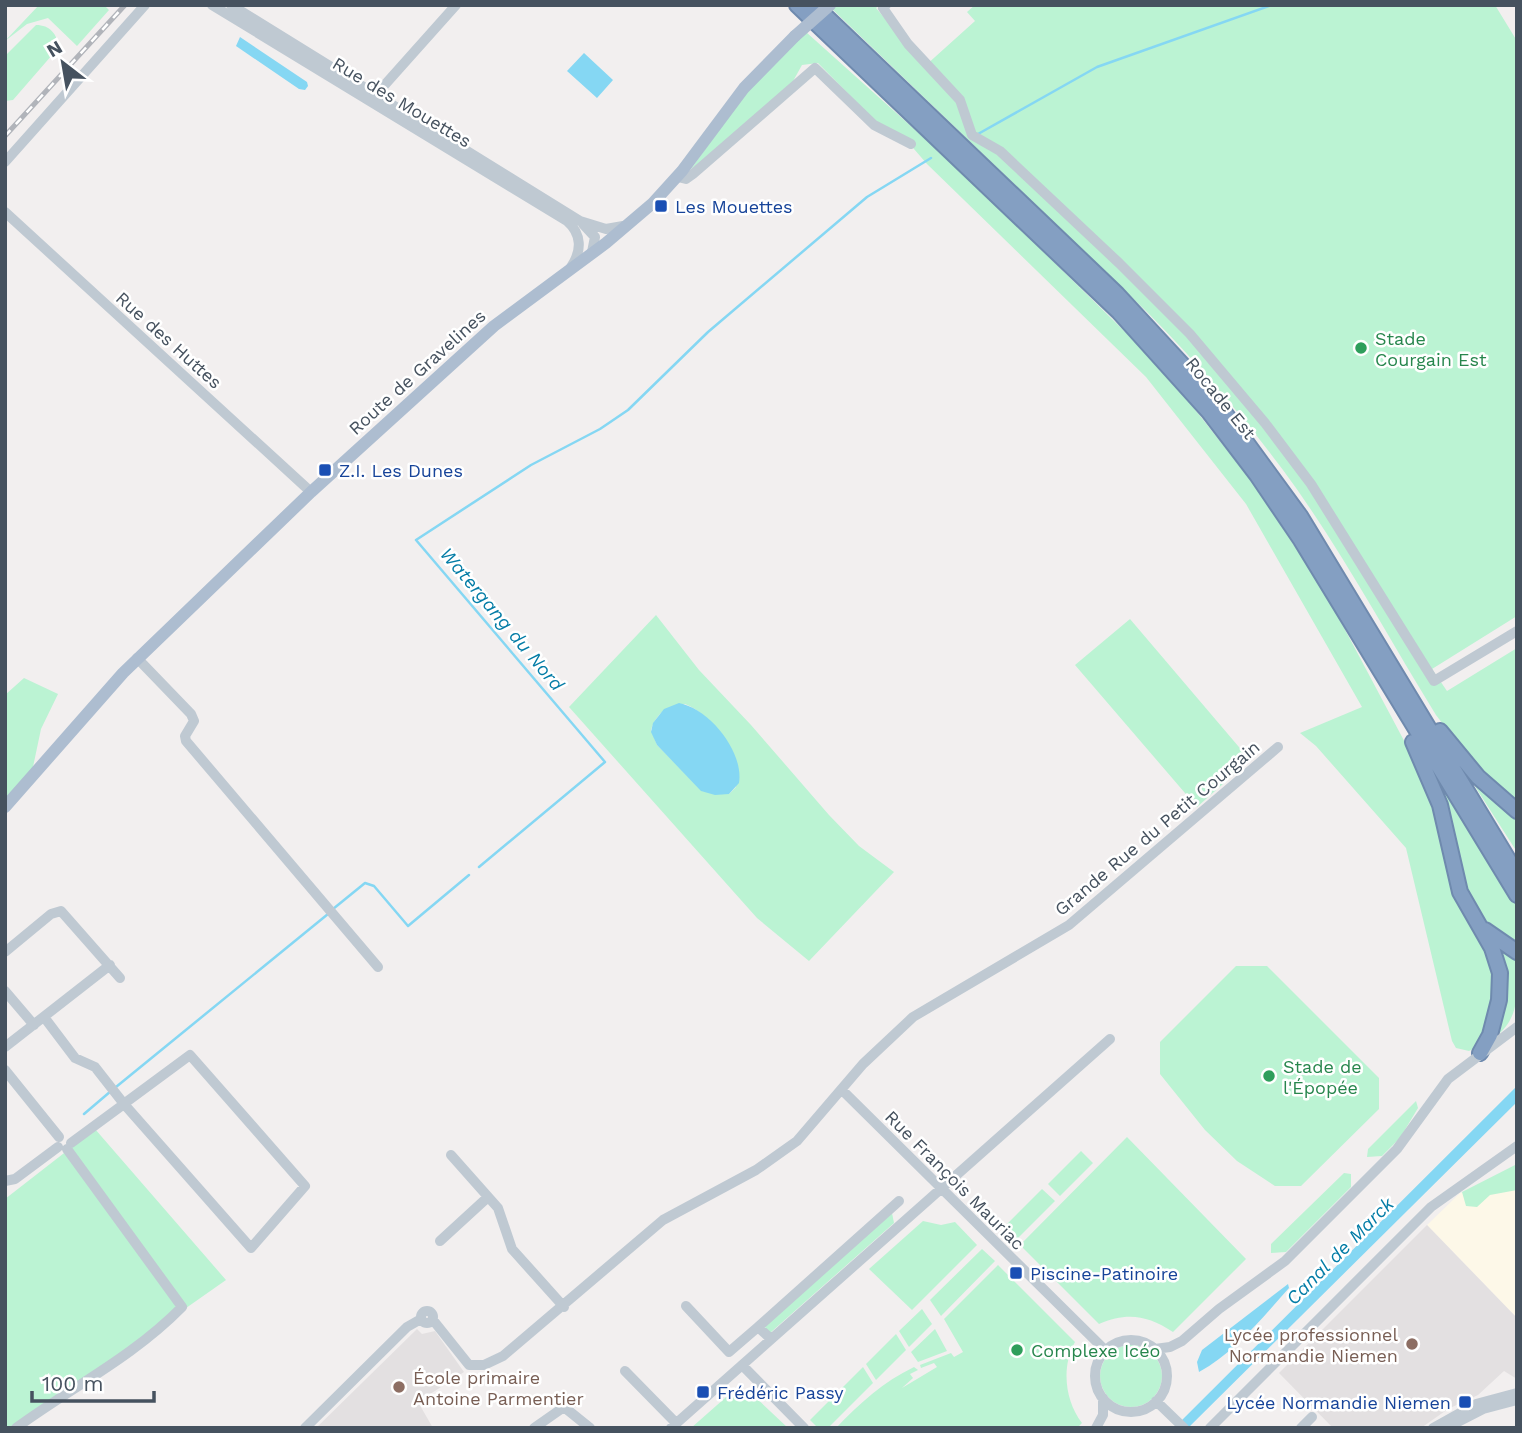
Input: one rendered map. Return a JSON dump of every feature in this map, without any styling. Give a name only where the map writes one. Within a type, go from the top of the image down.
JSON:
[{"type":"highway","name":"Rocade Est","points":[[797,5],[1081,275],[1172,368],[1263,483],[1517,895]]},
{"type":"highway","name":"Rocade Est","points":[[814,5],[1117,294],[1200,383],[1291,503],[1517,873]]},
{"type":"highway","points":[[1355,629],[1424,764],[1443,817],[1457,883],[1496,957],[1501,983],[1490,1035],[1480,1053]]},
{"type":"highway","points":[[1407,694],[1423,706],[1467,766],[1517,811]]},
{"type":"highway","points":[[1475,918],[1491,935],[1517,952]]},
{"type":"main road","name":"Route de Gravelines","points":[[5,807],[92,706],[138,658],[311,492],[499,321],[630,224],[678,177],[744,88],[830,5]]},
{"type":"street","points":[[5,162],[145,5]]},
{"type":"street","name":"Rue des Mouettes","points":[[212,5],[373,97]]},
{"type":"street","name":"Rue des Mouettes","points":[[231,5],[578,225],[596,241]]},
{"type":"street","points":[[373,97],[456,5]]},
{"type":"street","points":[[886,5],[883,8],[904,39],[960,100],[972,135],[1000,151],[1119,262],[1190,334],[1265,424],[1311,484],[1434,681],[1517,631]]},
{"type":"street","points":[[678,177],[686,179],[693,174],[816,68],[874,125],[911,144]]},
{"type":"street","name":"Rue des Huttes","points":[[5,212],[311,492]]},
{"type":"street","name":"Rue des Mouettes","points":[[578,225],[606,229],[630,224]]},
{"type":"street","points":[[570,269],[579,248],[578,225]]},
{"type":"street","points":[[589,255],[596,241],[610,240]]},
{"type":"street","points":[[138,658],[191,714],[194,721],[185,736],[186,741],[378,967]]},
{"type":"street","name":"Grande Rue du Petit Courgain","points":[[305,1428],[407,1327],[421,1319],[427,1323],[433,1320],[464,1361],[480,1366],[503,1356],[564,1307],[663,1220],[756,1170],[797,1140],[874,1053],[913,1017],[1063,930],[1278,747]]},
{"type":"street","points":[[5,952],[51,914],[61,911],[120,978]]},
{"type":"street","points":[[5,1047],[110,965]]},
{"type":"street","points":[[5,991],[34,1025]]},
{"type":"street","points":[[5,1181],[15,1180],[124,1104],[190,1055],[305,1186],[251,1248],[124,1104],[95,1067],[73,1055],[44,1017]]},
{"type":"street","points":[[1155,1349],[1182,1341],[1208,1317],[1284,1261],[1397,1149],[1442,1086],[1480,1053],[1517,1027]]},
{"type":"street","points":[[625,1371],[674,1426],[1110,1038]]},
{"type":"street","points":[[5,1070],[64,1144],[183,1307],[153,1337],[16,1428]]},
{"type":"street","name":"Rue François Mauriac","points":[[842,1090],[1106,1351]]},
{"type":"street","points":[[1210,1428],[1426,1212],[1517,1146]]},
{"type":"street","points":[[452,1155],[500,1213],[512,1249],[564,1307]]},
{"type":"street","points":[[1460,1186],[1490,1174],[1517,1156]]},
{"type":"street","points":[[440,1241],[488,1196]]},
{"type":"street","points":[[686,1306],[729,1352],[896,1204],[905,1220]]},
{"type":"street","points":[[758,1327],[771,1339]]},
{"type":"street","points":[[1096,1428],[1103,1415],[1103,1398],[1096,1383],[1096,1372],[1106,1351],[1119,1342],[1130,1340],[1142,1342],[1155,1349],[1164,1362],[1167,1377],[1156,1401],[1144,1409],[1129,1411],[1114,1407],[1103,1398]]},
{"type":"street","points":[[742,1365],[804,1428]]},
{"type":"street","points":[[1433,1428],[1476,1404],[1517,1393]]},
{"type":"street","points":[[1446,1428],[1476,1412],[1517,1400]]},
{"type":"street","points":[[1156,1401],[1184,1428]]},
{"type":"street","points":[[534,1428],[557,1409],[564,1407],[590,1428]]},
{"type":"street","points":[[1301,1428],[1312,1416]]},
{"type":"shaded area","points":[[1517,1180],[1517,1318],[1427,1225],[1460,1193]]},
{"type":"shaded area","name":"Lycée professionnel Normandie Niemen","points":[[1427,1225],[1517,1318],[1517,1379],[1504,1371],[1478,1395],[1448,1409],[1421,1428],[1333,1428],[1279,1373]]},
{"type":"shaded area","name":"École primaire Antoine Parmentier","points":[[417,1329],[422,1334],[435,1331],[464,1372],[418,1402],[433,1428],[316,1428]]},
{"type":"green space","points":[[39,5],[104,5],[109,10],[77,46],[48,18],[27,24],[5,41]]},
{"type":"green space","name":"Stade Courgain Est","points":[[828,5],[879,5],[876,8],[925,66],[975,21],[967,12],[975,5],[1495,5],[1517,41],[1517,616],[1432,669],[1447,691],[1517,648],[1517,852],[1460,763],[1461,748],[1436,715],[1343,560],[1304,499],[1251,429],[1147,312]]},
{"type":"green space","points":[[36,25],[52,31],[59,47],[13,100],[5,101],[5,56]]},
{"type":"green space","points":[[806,32],[961,171],[1163,369],[1253,483],[1325,592],[1426,782],[1453,893],[1491,960],[1495,985],[1488,1019],[1477,1047],[1469,1051],[1456,1048],[1452,1041],[1406,848],[1316,746],[1300,733],[1362,707],[1246,504],[1146,377],[927,164],[901,134],[878,124],[818,63],[802,65],[792,83],[689,172],[742,97]]},
{"type":"green space","points":[[656,615],[699,670],[829,815],[859,846],[894,872],[809,961],[757,918],[569,707]],"holes":[[[685,704],[697,711],[714,728],[725,750],[736,787],[729,794],[702,791],[657,745],[651,730],[656,719],[668,708]]]},
{"type":"green space","points":[[1130,619],[1250,760],[1197,807],[1075,665]]},
{"type":"green space","points":[[24,678],[58,694],[41,729],[33,767],[5,800],[5,695]]},
{"type":"green space","points":[[1430,769],[1517,905],[1517,948],[1490,930],[1464,895]]},
{"type":"green space","points":[[1493,943],[1517,956],[1514,1011],[1504,1029],[1495,1037]]},
{"type":"green space","name":"Stade de l'Épopée","points":[[1236,966],[1267,966],[1379,1078],[1379,1109],[1301,1186],[1275,1186],[1237,1161],[1205,1130],[1160,1074],[1160,1042]]},
{"type":"green space","points":[[1416,1101],[1418,1108],[1400,1138],[1382,1156],[1367,1157],[1368,1149]]},
{"type":"green space","points":[[95,1129],[226,1280],[15,1428],[5,1428],[5,1199]]},
{"type":"green space","points":[[1127,1137],[1246,1259],[1173,1332],[1137,1317],[1119,1318],[1099,1324],[1020,1245]]},
{"type":"green space","points":[[1081,1151],[1093,1163],[1060,1196],[1048,1184]]},
{"type":"green space","points":[[1517,1164],[1517,1190],[1490,1195],[1477,1207],[1466,1206],[1462,1192]]},
{"type":"green space","points":[[1344,1173],[1351,1174],[1351,1187],[1286,1252],[1271,1253],[1271,1244]]},
{"type":"green space","points":[[1042,1189],[1055,1201],[1015,1241],[1003,1228]]},
{"type":"green space","points":[[892,1213],[894,1223],[770,1333],[764,1326]]},
{"type":"green space","points":[[923,1221],[941,1225],[955,1222],[977,1245],[912,1310],[869,1269]]},
{"type":"green space","points":[[982,1249],[995,1261],[941,1316],[930,1300]]},
{"type":"green space","name":"Complexe Icéo","points":[[998,1265],[1075,1342],[1068,1362],[1067,1384],[1072,1405],[1082,1423],[1077,1428],[836,1428],[892,1379],[914,1367],[918,1370],[910,1374],[913,1378],[902,1388],[937,1367],[934,1363],[921,1368],[920,1365],[951,1353],[954,1357],[963,1352],[944,1319]]},
{"type":"green space","points":[[922,1309],[932,1324],[909,1347],[899,1331]]},
{"type":"green space","points":[[935,1329],[947,1351],[918,1362],[911,1352]]},
{"type":"green space","points":[[896,1334],[906,1350],[876,1380],[866,1364]]},
{"type":"green space","points":[[1131,1345],[1153,1354],[1162,1376],[1153,1398],[1131,1407],[1109,1398],[1100,1376],[1109,1354]]},
{"type":"green space","points":[[863,1367],[873,1383],[828,1428],[818,1428],[810,1420]]},
{"type":"green space","points":[[733,1391],[752,1394],[788,1428],[691,1428]]},
{"type":"water","points":[[240,37],[307,82],[305,90],[299,89],[236,46]]},
{"type":"water","points":[[584,53],[613,80],[597,98],[567,71]]},
{"type":"water","points":[[679,703],[691,707],[713,723],[730,746],[736,758],[739,783],[729,794],[715,795],[701,791],[657,745],[651,732],[653,723],[664,709]]},
{"type":"water","points":[[1517,1086],[1517,1102],[1188,1428],[1174,1428]]},
{"type":"water","points":[[1288,1284],[1289,1288],[1247,1334],[1224,1355],[1199,1372],[1197,1362],[1202,1350]]},
{"type":"waterway","name":"Watergang du Nord","points":[[978,134],[1097,67],[1272,5]]},
{"type":"waterway","name":"Watergang du Nord","points":[[479,867],[605,762],[416,540],[531,465],[600,429],[628,410],[708,332],[867,197],[931,158]]},
{"type":"waterway","name":"Watergang du Nord","points":[[333,909],[365,883],[374,886],[408,926],[469,875]]},
{"type":"waterway","name":"Watergang du Nord","points":[[116,1087],[328,914]]},
{"type":"waterway","name":"Watergang du Nord","points":[[84,1114],[111,1091]]},
{"type":"railway","points":[[5,136],[125,5]]},
{"type":"place","name":"Les Mouettes","points":[[661,206]]},
{"type":"place","name":"Stade Courgain Est","points":[[1361,348]]},
{"type":"place","name":"Z.I. Les Dunes","points":[[325,470]]},
{"type":"place","name":"Stade de l'Épopée","points":[[1269,1076]]},
{"type":"place","name":"Piscine-Patinoire","points":[[1016,1273]]},
{"type":"place","name":"Lycée professionnel Normandie Niemen","points":[[1412,1344]]},
{"type":"place","name":"Complexe Icéo","points":[[1017,1350]]},
{"type":"place","name":"École primaire Antoine Parmentier","points":[[399,1387]]},
{"type":"place","name":"Frédéric Passy","points":[[703,1392]]},
{"type":"place","name":"Lycée Normandie Niemen","points":[[1465,1402]]},
{"type":"water label","name":"Canal de Marck","points":[[1340,1251]]}]
